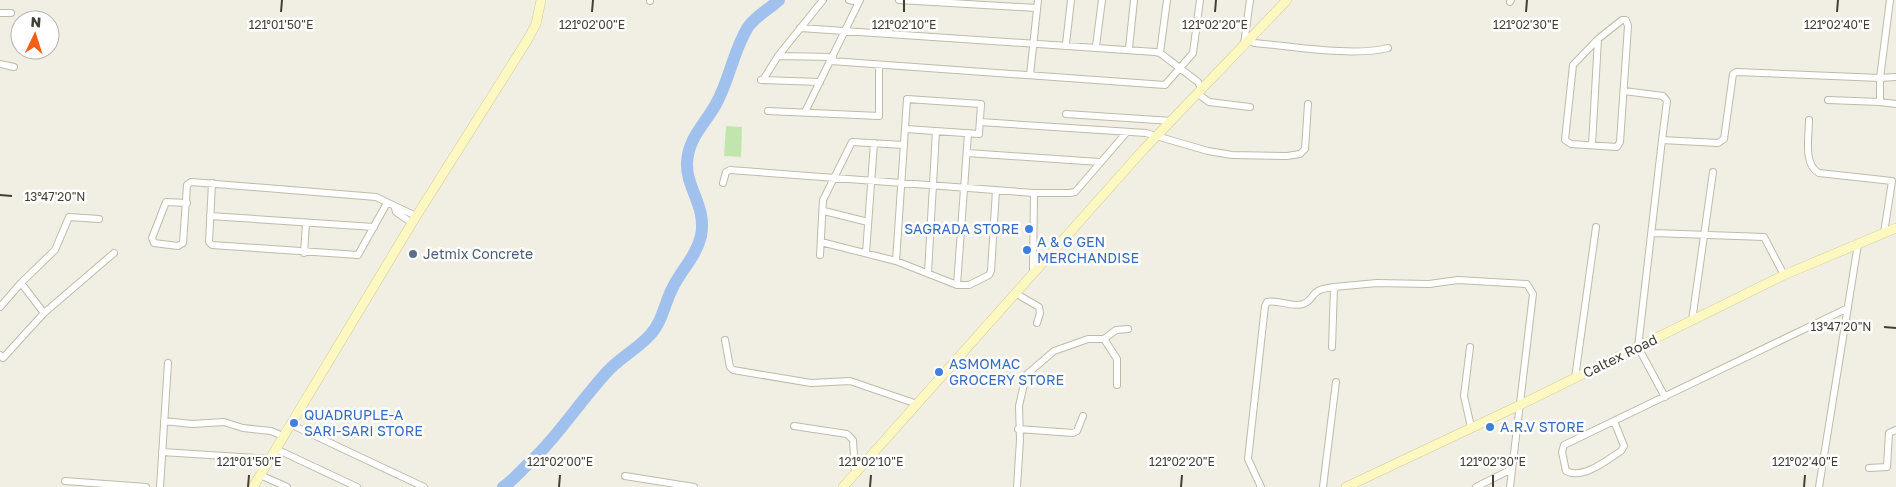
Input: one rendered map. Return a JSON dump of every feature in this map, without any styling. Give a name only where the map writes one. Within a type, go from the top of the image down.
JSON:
[{"type":"street","points":[[253,487],[414,220],[528,38],[536,24],[541,0]]},
{"type":"street","points":[[820,82],[761,80],[823,0]]},
{"type":"street","points":[[805,112],[859,1],[849,0]]},
{"type":"street","points":[[899,0],[1037,8]]},
{"type":"street","points":[[1030,74],[1038,0]]},
{"type":"street","points":[[1066,44],[1071,0]]},
{"type":"street","points":[[1096,46],[1102,0]]},
{"type":"street","points":[[1129,48],[1134,0]]},
{"type":"street","points":[[1160,53],[1167,0]]},
{"type":"street","points":[[778,56],[832,59],[879,66],[1030,74],[1165,85],[1193,53],[1200,0]]},
{"type":"street","points":[[1246,41],[1250,0]]},
{"type":"street","points":[[843,487],[1033,272],[1286,0]]},
{"type":"street","points":[[1880,102],[1880,78],[1890,0]]},
{"type":"street","points":[[1622,20],[1626,20],[1628,26],[1624,91],[1617,147],[1571,144],[1565,140],[1573,65],[1598,39],[1622,20]]},
{"type":"street","points":[[800,28],[846,29],[1129,48],[1160,53],[1198,82],[1200,92],[1209,102],[1250,107]]},
{"type":"street","points":[[1592,145],[1598,39]]},
{"type":"street","points":[[1246,41],[1373,52],[1388,48]]},
{"type":"street","points":[[0,64],[14,67]]},
{"type":"street","points":[[768,111],[879,116],[879,66]]},
{"type":"street","points":[[1662,140],[1722,142],[1733,74],[1736,72],[1896,77]]},
{"type":"street","points":[[1624,91],[1663,96],[1667,101],[1653,233],[1638,347],[1665,397]]},
{"type":"street","points":[[896,261],[907,99],[981,104],[979,134],[906,129]]},
{"type":"street","points":[[1828,100],[1896,104]]},
{"type":"street","points":[[980,122],[1127,132],[1158,136],[1208,151],[1232,154],[1300,154],[1305,148],[1308,104]]},
{"type":"street","points":[[1066,114],[1172,121]]},
{"type":"street","points":[[1809,120],[1810,163],[1814,171],[1892,181],[1884,233]]},
{"type":"street","points":[[928,273],[936,131]]},
{"type":"street","points":[[723,183],[726,172],[730,170],[835,177],[870,182],[1065,194],[1075,192],[1099,162],[1127,132]]},
{"type":"street","points":[[958,285],[968,134]]},
{"type":"street","points":[[820,255],[824,211],[823,200],[852,142],[904,145]]},
{"type":"street","points":[[866,253],[874,143]]},
{"type":"street","points":[[966,153],[1099,162]]},
{"type":"street","points":[[1692,320],[1713,172]]},
{"type":"street","points":[[187,203],[166,202],[152,238],[154,243],[178,246],[183,243],[187,203],[189,183],[212,183],[376,197],[395,208],[396,212],[414,220]]},
{"type":"street","points":[[212,183],[209,242],[212,245],[304,253],[358,255],[387,203]]},
{"type":"street","points":[[821,242],[896,261],[958,285],[969,285],[989,275],[996,190]]},
{"type":"street","points":[[1033,272],[1034,193]]},
{"type":"street","points":[[824,211],[868,222]]},
{"type":"street","points":[[210,216],[374,227]]},
{"type":"street","points":[[0,307],[21,283],[55,250],[69,217],[99,220]]},
{"type":"street","points":[[304,253],[306,223]]},
{"type":"street","points":[[1575,378],[1596,227]]},
{"type":"street","name":"Caltex Road","points":[[1346,487],[1520,405],[1784,275],[1896,228]]},
{"type":"street","points":[[1653,233],[1764,237],[1784,275]]},
{"type":"street","points":[[1819,487],[1858,244]]},
{"type":"street","points":[[1,358],[44,313],[114,253]]},
{"type":"street","points":[[1261,487],[1248,459],[1265,306],[1267,302],[1272,301],[1294,306],[1304,304],[1317,291],[1334,287],[1377,283],[1429,284],[1458,280],[1527,284],[1533,294],[1510,487]]},
{"type":"street","points":[[21,283],[44,313]]},
{"type":"street","points":[[1332,347],[1334,287]]},
{"type":"street","points":[[1015,293],[1038,307],[1040,313],[1037,323]]},
{"type":"street","points":[[1614,421],[1624,446],[1621,451],[1584,473],[1574,474],[1566,471],[1562,452],[1564,445],[1848,308]]},
{"type":"street","points":[[1017,487],[1020,440],[1018,429],[1019,406],[1026,375],[1054,351],[1088,339],[1104,339],[1116,330],[1128,329]]},
{"type":"street","points":[[1104,339],[1117,359],[1117,385]]},
{"type":"street","points":[[725,340],[730,367],[734,370],[812,383],[850,381],[917,404]]},
{"type":"street","points":[[1470,347],[1464,396],[1471,428]]},
{"type":"street","points":[[160,487],[168,363]]},
{"type":"street","points":[[1323,487],[1336,382]]},
{"type":"street","points":[[1018,429],[1073,433],[1077,431],[1083,416]]},
{"type":"street","points":[[164,421],[192,424],[224,422],[243,428],[271,430],[283,436]]},
{"type":"street","points":[[290,424],[424,487]]},
{"type":"street","points":[[794,426],[847,434],[853,440],[855,472]]},
{"type":"street","points":[[1869,468],[1887,467],[1889,433],[1896,430]]},
{"type":"street","points":[[276,449],[356,487]]},
{"type":"street","points":[[162,452],[270,459]]},
{"type":"street","points":[[1476,487],[1512,469]]},
{"type":"street","points":[[260,475],[287,487]]},
{"type":"street","points":[[624,476],[694,487]]},
{"type":"street","points":[[65,481],[146,487]]},
{"type":"green space","points":[[726,126],[742,127],[741,157],[724,156]]},
{"type":"waterway","points":[[503,487],[547,445],[611,368],[644,341],[657,325],[672,289],[696,250],[701,236],[701,216],[688,172],[687,163],[690,146],[721,94],[748,27],[779,0]]},
{"type":"place","name":"SAGRADA STORE","points":[[1029,229]]},
{"type":"place","name":"A & G GEN MERCHANDISE","points":[[1027,250]]},
{"type":"place","name":"Jetmix Concrete","points":[[413,254]]},
{"type":"place","name":"ASMOMAC GROCERY STORE","points":[[939,372]]},
{"type":"place","name":"QUADRUPLE-A SARI-SARI STORE","points":[[294,423]]},
{"type":"place","name":"A.R.V STORE","points":[[1490,427]]}]
